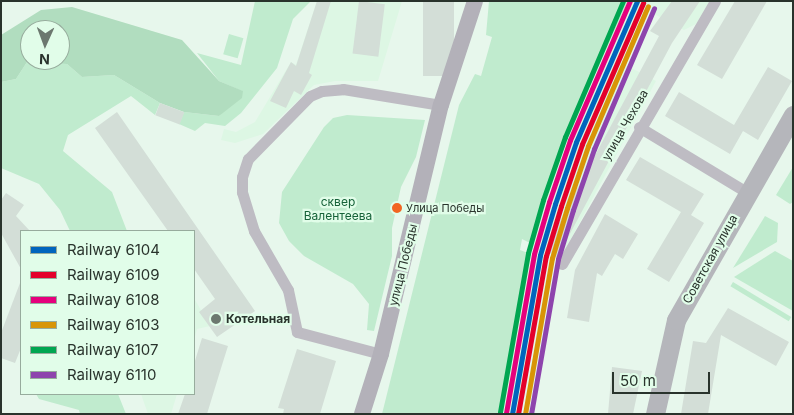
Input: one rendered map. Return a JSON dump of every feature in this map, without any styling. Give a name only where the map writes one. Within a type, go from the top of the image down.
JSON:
[{"type":"main road","name":"улица Победы","points":[[362,414],[381,354],[442,105],[475,1]]},
{"type":"main road","name":"Советская улица","points":[[655,414],[676,320],[793,115]]},
{"type":"street","name":"улица Чехова","points":[[562,264],[639,127],[715,1]]},
{"type":"street","points":[[381,354],[297,332],[288,290],[254,231],[242,192],[242,177],[248,160],[310,96],[322,91],[343,89],[442,105]]},
{"type":"street","points":[[639,127],[748,193]]},
{"type":"shaded area","points":[[317,1],[402,1],[378,81],[335,81],[314,85],[263,134],[235,143],[221,140],[224,129],[236,132],[255,122],[291,62],[296,65]]},
{"type":"shaded area","points":[[628,1],[710,1],[696,24],[684,30],[645,9],[620,62],[656,81],[560,259],[548,253],[521,414],[501,414],[530,243],[569,132]]},
{"type":"shaded area","points":[[195,300],[210,326],[197,329],[195,336]]},
{"type":"shaded area","points":[[141,395],[177,395],[171,414],[148,414]]},
{"type":"green space","points":[[255,1],[311,1],[293,19],[277,68],[241,113],[225,126],[205,123],[195,131],[179,124],[184,112],[219,116],[242,91],[219,81],[197,53],[241,65]]},
{"type":"green space","points":[[489,1],[628,1],[569,132],[530,243],[522,239],[520,250],[528,253],[501,414],[382,414],[459,105],[475,74],[481,76],[492,37],[486,35]]},
{"type":"green space","points":[[72,7],[182,40],[219,81],[243,91],[242,98],[219,116],[184,112],[160,103],[114,75],[82,77],[70,67],[70,20],[25,20],[41,10]]},
{"type":"green space","points":[[20,23],[20,70],[22,70],[16,79],[1,82],[1,35]]},
{"type":"green space","points":[[229,34],[243,38],[238,58],[223,54]]},
{"type":"green space","points":[[70,67],[82,77],[114,75],[160,103],[155,115],[131,96],[68,135],[63,151],[112,192],[127,230],[70,230],[60,210],[39,184],[1,168],[1,82],[16,79],[22,70],[70,70]]},
{"type":"green space","name":"сквер Валентеева","points":[[347,115],[425,120],[416,157],[401,187],[392,228],[392,256],[374,331],[367,330],[369,304],[353,284],[304,256],[289,241],[279,223],[282,192],[324,127],[333,118]]},
{"type":"green space","points":[[793,167],[793,202],[790,204],[776,195]]},
{"type":"green space","points":[[765,216],[778,223],[777,242],[733,268]]},
{"type":"green space","points":[[775,251],[793,261],[793,311],[734,277]]},
{"type":"green space","points":[[733,282],[791,317],[789,321],[730,286]]},
{"type":"green space","points":[[37,395],[118,395],[126,414],[80,414],[79,410],[39,399]]},
{"type":"building","points":[[317,1],[331,1],[309,73],[312,75],[301,95],[294,91],[286,108],[270,101],[291,62],[296,66]]},
{"type":"building","points":[[359,1],[385,4],[378,57],[353,54]]},
{"type":"building","points":[[423,1],[454,1],[454,76],[423,76]]},
{"type":"building","points":[[672,1],[700,1],[672,43],[557,258],[548,252],[555,230],[659,36],[650,31]]},
{"type":"building","points":[[735,1],[767,1],[722,79],[697,65]]},
{"type":"building","points":[[768,67],[792,81],[758,140],[743,131],[730,154],[665,116],[679,92],[734,125]]},
{"type":"building","points":[[160,103],[184,112],[180,124],[155,115]]},
{"type":"building","points":[[117,112],[255,311],[217,337],[199,312],[215,299],[195,270],[195,230],[167,230],[95,128]]},
{"type":"building","points":[[640,157],[704,194],[691,215],[704,223],[669,282],[647,269],[681,212],[626,180]]},
{"type":"building","points":[[6,193],[24,205],[16,216],[29,230],[20,230],[20,267],[1,233],[1,200]]},
{"type":"building","points":[[605,214],[638,234],[623,259],[615,254],[602,276],[597,273],[589,322],[567,318],[575,270]]},
{"type":"building","points":[[20,283],[20,350],[15,363],[1,358],[1,333]]},
{"type":"building","points":[[728,308],[789,342],[776,366],[721,335],[708,414],[681,414],[693,341],[706,343]]},
{"type":"building","points":[[202,338],[228,346],[207,414],[178,414],[185,395],[195,395],[195,361]]},
{"type":"building","points":[[297,349],[336,361],[320,414],[283,414],[284,409],[278,408]]},
{"type":"building","points":[[612,367],[642,371],[633,414],[608,414]]},
{"type":"rail line","name":"6107","points":[[500,412],[528,253],[543,200],[565,137],[623,1]]},
{"type":"rail line","name":"6108","points":[[506,413],[534,254],[549,202],[570,140],[630,1]]},
{"type":"rail line","name":"6104","points":[[512,414],[540,255],[555,204],[576,142],[637,1]]},
{"type":"rail line","name":"6109","points":[[518,414],[546,256],[561,206],[582,144],[643,3]]},
{"type":"rail line","name":"6103","points":[[525,414],[552,258],[567,208],[588,146],[648,6]]},
{"type":"rail line","name":"6110","points":[[531,414],[558,259],[594,149],[654,8]]},
{"type":"place","name":"Улица Победы","points":[[397,208]]},
{"type":"place","name":"Котельная","points":[[216,319]]}]
